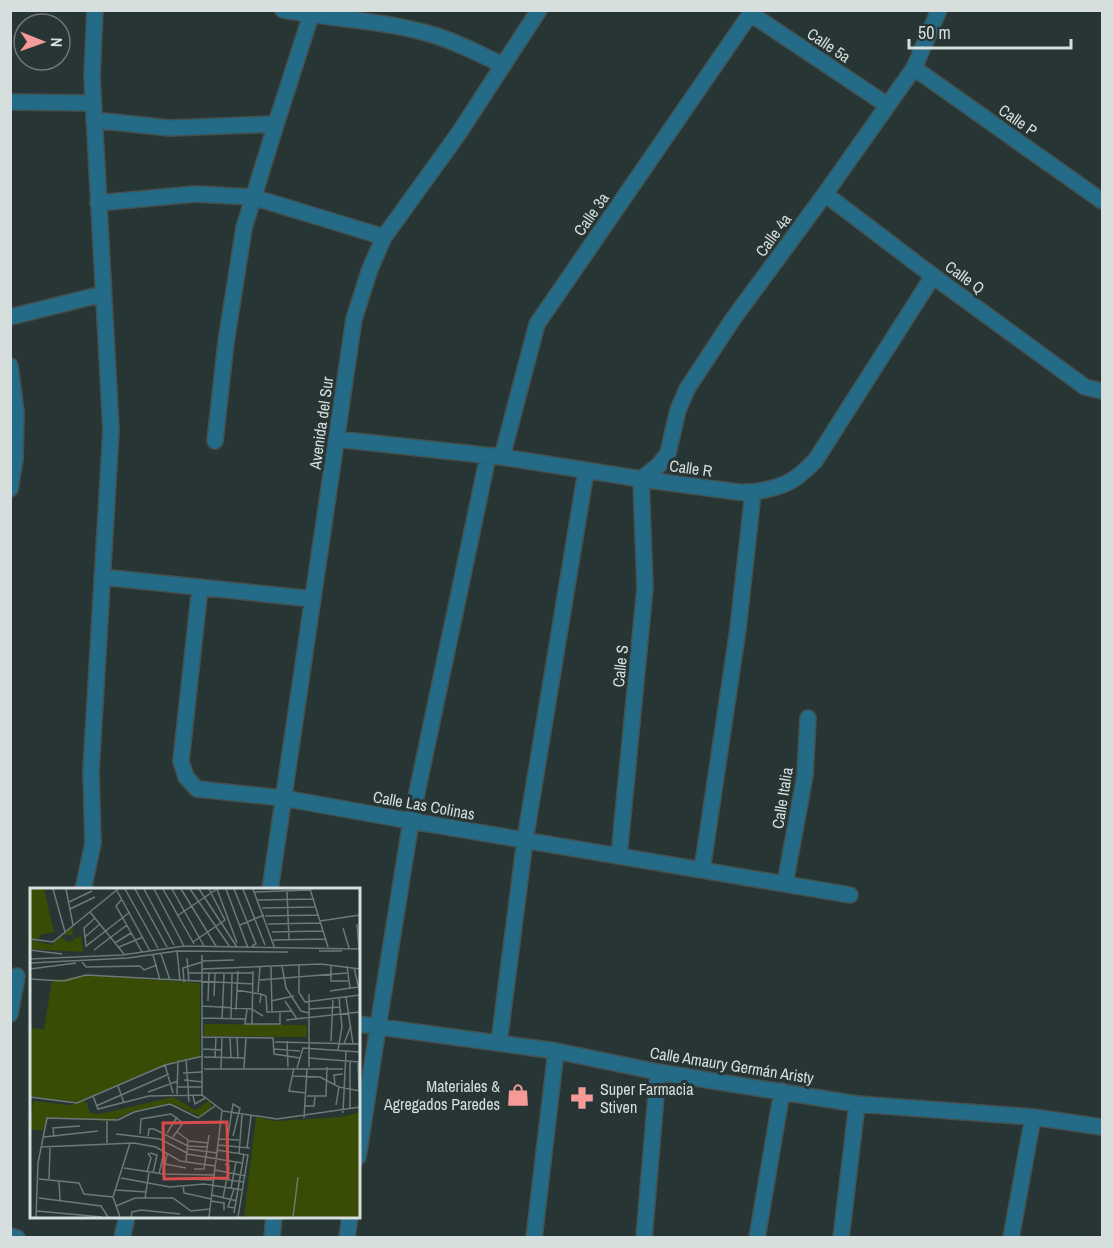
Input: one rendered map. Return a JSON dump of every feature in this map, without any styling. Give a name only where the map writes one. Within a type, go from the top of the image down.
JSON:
[{"type":"street","points":[[83,888],[93,843],[91,771],[111,430],[93,103],[95,10]]},
{"type":"street","points":[[283,10],[371,22],[432,34],[503,65]]},
{"type":"street","name":"Calle 4a","points":[[641,479],[659,465],[668,453],[678,410],[687,389],[733,319],[914,68],[939,10]]},
{"type":"street","name":"Avenida del Sur","points":[[270,888],[354,319],[370,269],[384,237],[459,134],[535,12]]},
{"type":"street","name":"Calle 5a","points":[[752,12],[887,105]]},
{"type":"street","name":"Calle 3a","points":[[360,1144],[411,821],[495,457],[537,324],[752,12]]},
{"type":"street","points":[[215,441],[226,342],[244,228],[311,15]]},
{"type":"street","name":"Calle P","points":[[914,68],[1102,201]]},
{"type":"street","points":[[10,102],[93,103]]},
{"type":"street","points":[[94,120],[169,128],[276,124]]},
{"type":"street","points":[[98,203],[195,194],[253,197],[384,237]]},
{"type":"street","name":"Calle Q","points":[[825,194],[1085,387],[1102,391]]},
{"type":"street","name":"Calle R","points":[[336,440],[495,457],[738,492],[753,493],[767,490],[795,478],[815,461],[933,276]]},
{"type":"street","points":[[10,317],[103,294]]},
{"type":"street","points":[[10,366],[15,412],[15,459],[10,489]]},
{"type":"street","points":[[499,1043],[525,840],[586,471]]},
{"type":"street","name":"Calle S","points":[[619,856],[645,588],[641,479]]},
{"type":"street","points":[[702,870],[738,629],[753,493]]},
{"type":"street","points":[[102,577],[313,599]]},
{"type":"street","name":"Calle Las Colinas","points":[[200,587],[181,761],[186,777],[197,789],[283,798],[850,895]]},
{"type":"street","name":"Calle Italia","points":[[785,884],[805,775],[808,718]]},
{"type":"street","points":[[10,1014],[20,977]]},
{"type":"street","name":"Calle Amaury Germán Aristy","points":[[360,1024],[556,1051],[658,1072],[857,1104],[1033,1117],[1102,1127]]},
{"type":"street","points":[[534,1238],[556,1051]]},
{"type":"street","points":[[644,1238],[658,1072]]},
{"type":"street","points":[[758,1238],[782,1091]]},
{"type":"street","points":[[841,1238],[857,1104]]},
{"type":"street","points":[[1011,1238],[1033,1117]]},
{"type":"street","points":[[122,1238],[127,1218]]},
{"type":"street","points":[[272,1238],[274,1218]]},
{"type":"street","points":[[347,1238],[350,1218]]},
{"type":"street","points":[[10,1236],[17,1238]]},
{"type":"place","name":"Materiales & Agregados Paredes","points":[[518,1095]]},
{"type":"place","name":"Super Farmacia Stiven","points":[[582,1098]]}]
